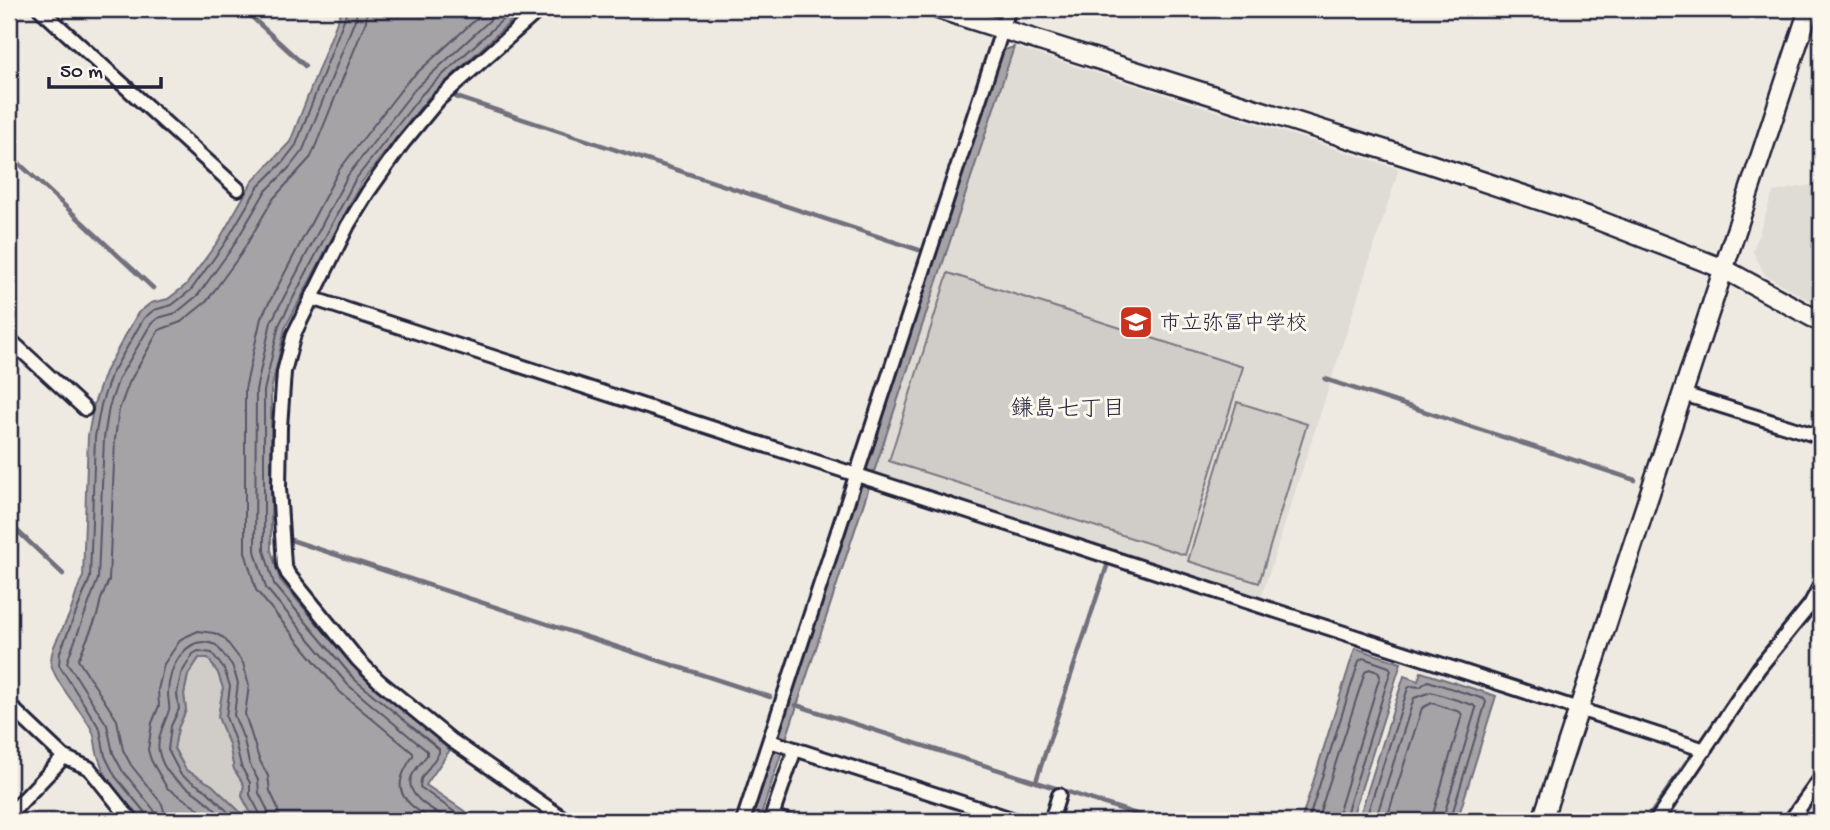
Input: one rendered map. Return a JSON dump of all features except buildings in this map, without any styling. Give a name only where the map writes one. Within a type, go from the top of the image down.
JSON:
[{"type":"street","points":[[40,9],[238,189]]},
{"type":"street","points":[[540,9],[439,99],[402,144],[348,225],[293,334],[284,372],[279,488],[284,565],[288,574],[358,660],[379,681],[451,740],[567,821]]},
{"type":"street","points":[[938,9],[1590,217],[1724,270],[1821,322]]},
{"type":"street","points":[[743,821],[1009,9]]},
{"type":"street","points":[[1542,821],[1809,9]]},
{"type":"street","points":[[311,298],[1705,750]]},
{"type":"street","points":[[9,339],[85,409]]},
{"type":"street","points":[[1684,394],[1821,437]]},
{"type":"street","points":[[1656,821],[1759,668],[1810,605],[1821,584]]},
{"type":"street","points":[[9,705],[64,757],[89,768],[125,814],[134,821]]},
{"type":"street","points":[[770,741],[1018,821]]},
{"type":"street","points":[[787,821],[772,816],[792,748]]},
{"type":"street","points":[[9,815],[64,757]]},
{"type":"street","points":[[1790,821],[1821,778]]},
{"type":"street","points":[[1051,821],[1059,795]]},
{"type":"shaded area","name":"市立弥冨中学校","points":[[1014,47],[1399,169],[1260,601],[872,475]]},
{"type":"shaded area","points":[[1821,183],[1821,307],[1765,275],[1753,251],[1773,192]]},
{"type":"shaded area","points":[[948,273],[1243,367],[1185,555],[889,461]]},
{"type":"shaded area","points":[[1237,402],[1307,424],[1259,583],[1188,561]]},
{"type":"shaded area","points":[[199,658],[208,658],[218,673],[223,688],[218,717],[229,744],[234,769],[244,785],[242,796],[255,821],[246,821],[212,785],[186,770],[174,748],[178,728],[186,710],[184,694],[188,675]]},
{"type":"water","points":[[342,9],[524,9],[427,99],[361,183],[285,328],[271,391],[271,550],[280,580],[360,674],[450,750],[426,785],[479,821],[255,821],[242,796],[244,785],[234,769],[229,744],[218,717],[223,688],[218,673],[208,658],[199,658],[188,675],[184,694],[186,710],[178,728],[174,749],[186,770],[212,785],[246,821],[144,821],[111,783],[101,765],[92,730],[62,687],[51,662],[54,648],[83,577],[88,436],[94,404],[105,372],[138,313],[151,303],[168,299],[186,285],[219,240],[252,182],[290,142]]},
{"type":"water","points":[[1014,47],[759,821],[750,821],[982,107],[1004,50]]},
{"type":"water","points":[[1355,648],[1401,663],[1351,821],[1301,821]]},
{"type":"water","points":[[1421,672],[1496,696],[1457,821],[1358,821],[1404,676],[1418,681]]},
{"type":"waterway","points":[[243,9],[305,66]]},
{"type":"waterway","points":[[455,93],[456,97],[919,250]]},
{"type":"waterway","points":[[9,154],[153,288]]},
{"type":"waterway","points":[[1325,379],[1635,480]]},
{"type":"waterway","points":[[9,523],[63,574]]},
{"type":"waterway","points":[[291,540],[770,697]]},
{"type":"waterway","points":[[1036,781],[1107,566]]},
{"type":"waterway","points":[[796,705],[1158,821]]},
{"type":"waterway","points":[[1646,821],[1687,761]]},
{"type":"place","name":"市立弥冨中学校","points":[[1136,322]]},
{"type":"district","name":"鎌島七丁目","points":[[1068,407]]}]
